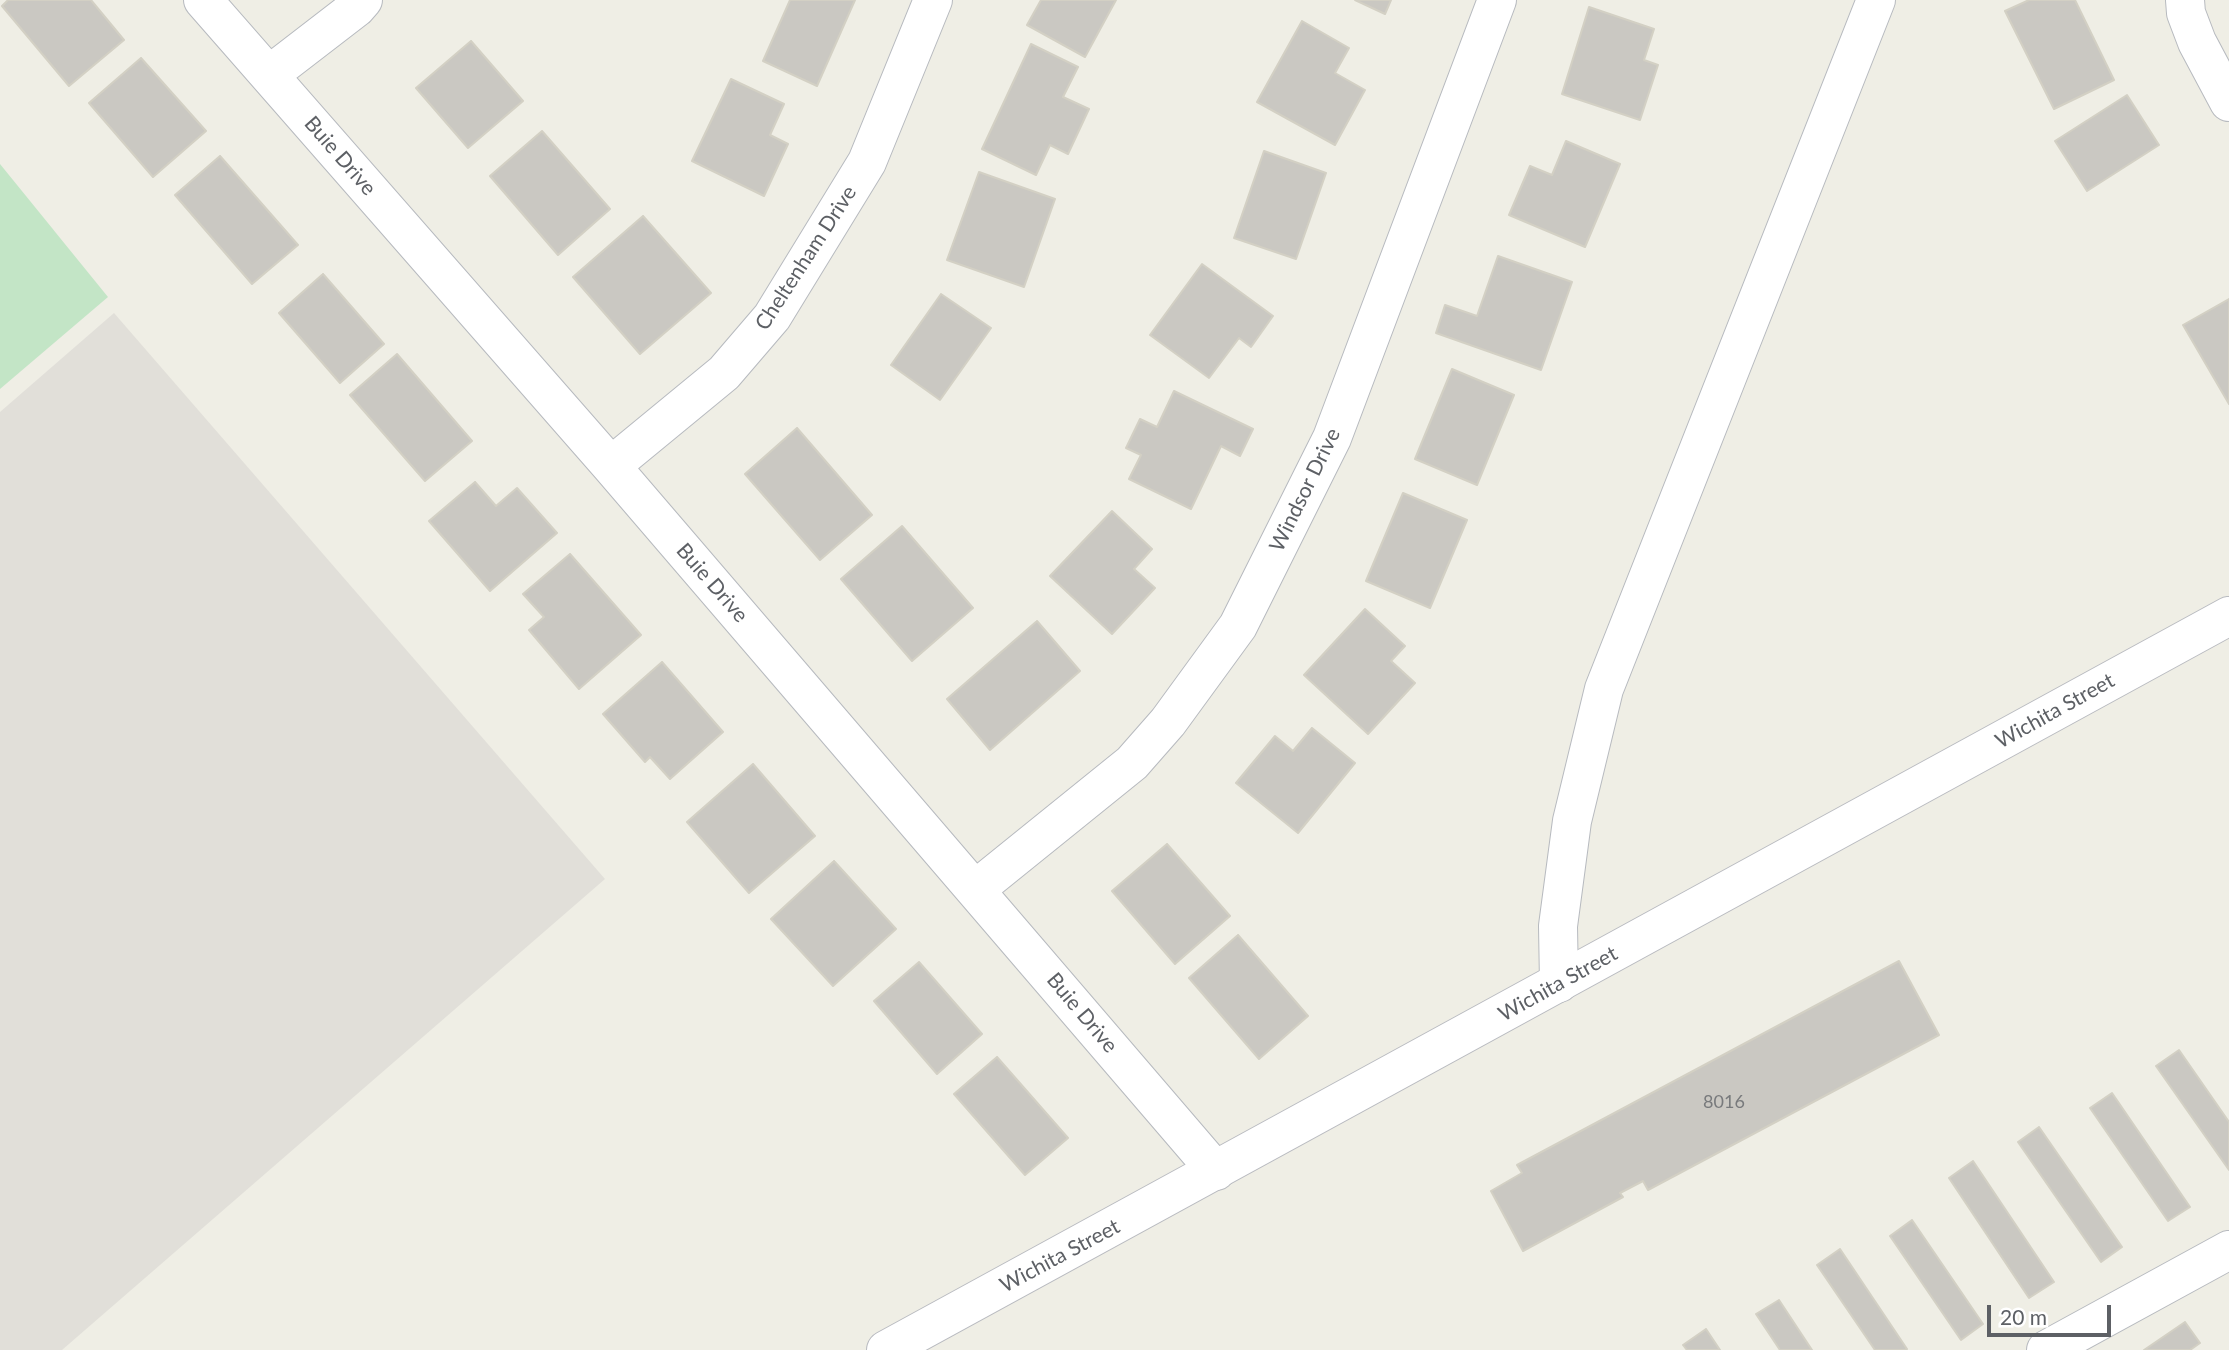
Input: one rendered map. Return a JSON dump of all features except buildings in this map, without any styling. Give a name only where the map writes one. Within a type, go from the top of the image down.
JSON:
[{"type":"street","name":"Buie Drive","points":[[203,0],[611,466],[1216,1171]]},
{"type":"street","points":[[269,75],[363,0]]},
{"type":"street","name":"Cheltenham Drive","points":[[611,466],[724,373],[772,317],[867,162],[933,0]]},
{"type":"street","name":"Windsor Drive","points":[[976,890],[1132,763],[1168,722],[1238,626],[1332,438],[1497,0]]},
{"type":"street","points":[[1559,983],[1559,926],[1572,821],[1604,689],[1876,0]]},
{"type":"street","points":[[2185,0],[2186,13],[2197,42],[2229,102]]},
{"type":"street","name":"Wichita Street","points":[[886,1350],[2229,616]]},
{"type":"street","points":[[2046,1350],[2223,1266]]},
{"type":"shaded area","points":[[114,313],[605,879],[62,1350],[0,1350],[0,412]]},
{"type":"green space","points":[[0,164],[108,297],[0,389]]}]
